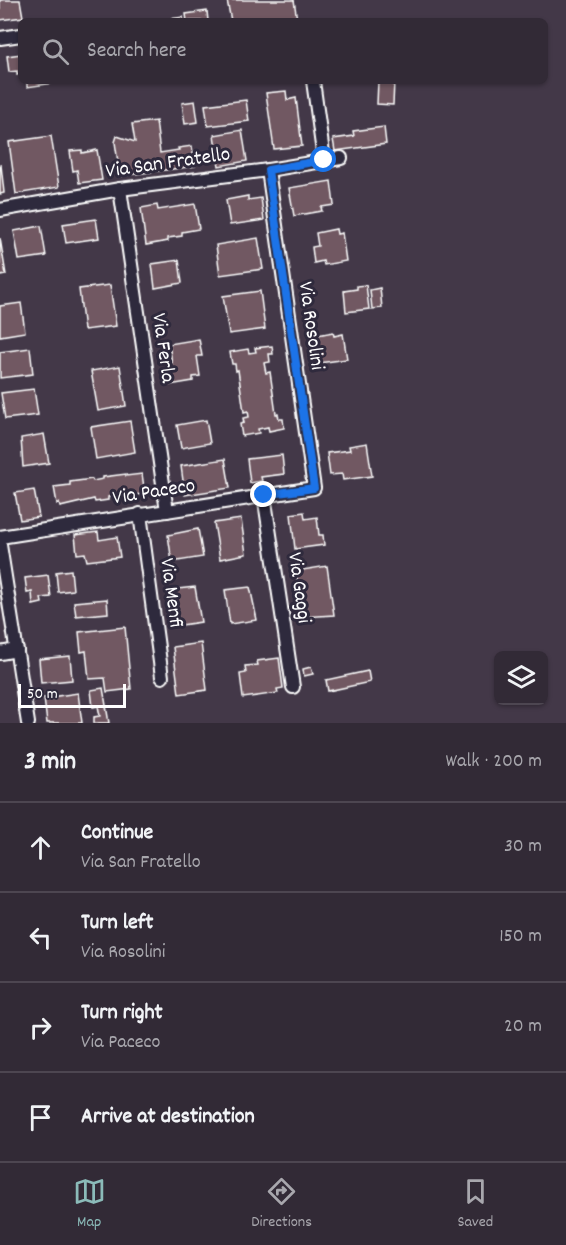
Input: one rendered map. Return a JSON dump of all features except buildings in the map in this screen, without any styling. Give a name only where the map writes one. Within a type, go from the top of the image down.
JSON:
[{"type":"street","points":[[0,38],[18,35]]},
{"type":"street","points":[[313,84],[324,160]]},
{"type":"street","name":"Via San Fratello","points":[[0,210],[120,189],[341,158]]},
{"type":"street","name":"Via Rosolini","points":[[268,170],[314,488]]},
{"type":"street","name":"Via Ferla","points":[[120,189],[166,511]]},
{"type":"street","name":"Via Paceco","points":[[0,537],[314,488]]},
{"type":"street","name":"Via Gaggi","points":[[264,495],[293,687]]},
{"type":"street","name":"Via Menfi","points":[[140,514],[162,677]]},
{"type":"street","points":[[0,546],[28,723]]},
{"type":"street","points":[[0,652],[17,650]]},
{"type":"route","points":[[264,495],[314,488],[268,170],[324,160]]}]
